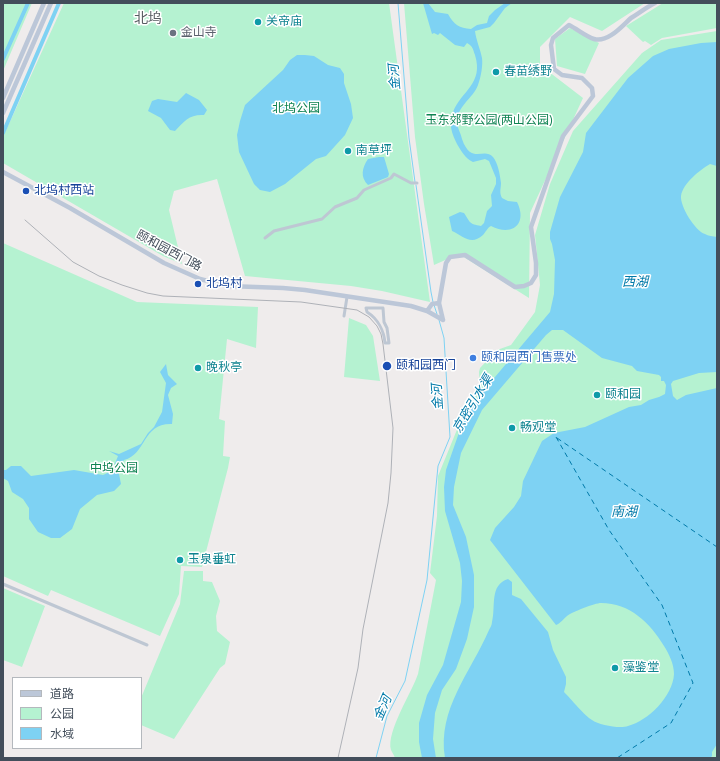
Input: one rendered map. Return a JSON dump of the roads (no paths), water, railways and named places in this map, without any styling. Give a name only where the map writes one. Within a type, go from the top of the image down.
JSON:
[{"type":"street","points":[[3,98],[44,3]]},
{"type":"street","points":[[3,113],[51,3]]},
{"type":"street","points":[[427,311],[436,303],[446,264],[450,257],[465,255],[515,287],[524,286],[530,283],[536,275],[532,226],[563,136],[593,96],[592,88],[582,78],[562,75],[557,73],[554,69],[551,45],[553,38],[569,25],[594,39],[603,39],[613,34],[632,18],[655,3]]},
{"type":"street","name":"颐和园西门路","points":[[3,172],[76,211],[164,263],[192,276],[228,286],[283,288],[411,306],[427,311],[443,320],[436,303]]},
{"type":"street","points":[[265,238],[274,231],[322,219],[335,207],[357,198],[364,190],[391,178],[394,174],[411,184],[416,183]]},
{"type":"street","points":[[344,316],[347,297]]},
{"type":"street","points":[[366,308],[384,308],[384,322],[387,328],[389,343],[385,343],[381,329],[374,318],[367,312],[366,308]]},
{"type":"street","points":[[3,584],[147,645]]},
{"type":"water","points":[[423,3],[428,3],[435,12],[448,14],[452,21],[457,25],[463,28],[471,29],[477,25],[487,23],[489,16],[505,3],[512,3],[505,8],[490,27],[475,31],[482,58],[481,75],[476,90],[459,112],[457,124],[462,139],[469,151],[478,154],[489,154],[493,157],[500,176],[500,192],[502,198],[508,201],[517,202],[521,217],[516,226],[511,229],[505,230],[491,226],[483,235],[475,240],[467,239],[452,231],[449,217],[460,212],[464,213],[470,222],[481,226],[484,223],[487,211],[492,206],[491,195],[496,184],[496,178],[489,161],[485,159],[473,162],[466,157],[457,144],[451,129],[453,112],[474,80],[477,65],[475,55],[470,45],[467,43],[464,47],[455,45],[440,33],[438,35],[434,33],[432,34]]},
{"type":"water","name":"颐和园","points":[[717,42],[717,166],[710,164],[697,173],[682,191],[681,200],[689,218],[697,228],[706,235],[717,237],[717,372],[699,373],[673,381],[671,384],[673,396],[677,400],[686,395],[717,388],[717,744],[710,758],[445,758],[444,740],[446,723],[451,707],[457,691],[482,646],[491,625],[494,597],[498,586],[508,579],[512,582],[512,595],[521,599],[548,632],[553,650],[566,677],[564,692],[592,720],[615,727],[624,727],[636,723],[651,713],[658,706],[669,691],[673,682],[674,670],[668,652],[646,622],[621,606],[598,603],[574,612],[556,625],[490,540],[495,528],[514,507],[521,496],[523,481],[542,441],[554,433],[585,427],[629,407],[641,405],[649,400],[665,394],[666,385],[664,381],[661,381],[661,377],[659,375],[637,371],[632,366],[602,358],[563,330],[552,330],[546,335],[482,410],[461,453],[454,487],[453,505],[466,537],[474,575],[474,607],[467,639],[456,669],[442,690],[435,713],[433,739],[436,758],[422,758],[419,742],[419,723],[427,695],[443,665],[461,602],[462,581],[460,563],[445,511],[444,487],[446,470],[462,424],[473,403],[550,312],[554,294],[555,260],[550,239],[550,232],[560,197],[583,152],[586,133],[628,78],[653,56],[669,49],[701,43]]},
{"type":"water","points":[[297,55],[314,56],[328,65],[340,68],[344,74],[344,83],[351,104],[353,118],[345,135],[326,156],[316,159],[285,184],[270,192],[260,190],[254,184],[239,152],[237,135],[240,121],[245,105],[283,70],[290,60]]},
{"type":"water","points":[[186,93],[199,100],[207,110],[204,115],[191,117],[181,124],[175,131],[170,130],[161,118],[148,111],[152,101],[158,99],[177,102]]},
{"type":"water","points":[[384,157],[389,174],[388,177],[368,185],[363,176],[364,166],[368,159]]},
{"type":"water","points":[[166,364],[168,375],[177,384],[171,388],[168,395],[173,414],[172,424],[162,425],[155,428],[137,452],[124,460],[118,469],[121,484],[114,491],[97,495],[80,509],[72,529],[60,538],[51,538],[38,532],[29,519],[29,508],[23,499],[12,492],[8,481],[3,478],[3,470],[6,470],[11,466],[21,466],[31,476],[74,470],[103,475],[112,471],[118,456],[109,451],[119,454],[141,444],[154,427],[162,412],[166,383],[160,372]]},
{"type":"waterway","points":[[3,59],[28,3]]},
{"type":"waterway","points":[[3,133],[59,3]]},
{"type":"waterway","name":"金河","points":[[398,3],[409,138],[415,182]]},
{"type":"waterway","name":"金河","points":[[416,185],[433,302]]},
{"type":"waterway","name":"金河","points":[[434,305],[437,314]]},
{"type":"waterway","name":"金河","points":[[376,758],[387,716],[405,681],[427,580],[438,466],[450,437],[444,338],[439,320]]},
{"type":"tram line","points":[[25,220],[73,262],[99,276],[147,293],[163,296],[301,302],[357,310],[369,317],[377,326],[381,334],[383,344],[393,428],[391,473],[388,503],[363,629],[358,668],[338,758]]},
{"type":"place","name":"关帝庙","points":[[258,22]]},
{"type":"place","name":"金山寺","points":[[173,33]]},
{"type":"place","name":"春苗绣野","points":[[496,72]]},
{"type":"place","name":"南草坪","points":[[348,151]]},
{"type":"place","name":"北坞村西站","points":[[26,191]]},
{"type":"place","name":"北坞村","points":[[198,284]]},
{"type":"place","name":"颐和园西门售票处","points":[[473,358]]},
{"type":"place","name":"颐和园西门","points":[[387,366]]},
{"type":"place","name":"晚秋亭","points":[[198,368]]},
{"type":"place","name":"颐和园","points":[[597,395]]},
{"type":"place","name":"畅观堂","points":[[512,428]]},
{"type":"place","name":"玉泉垂虹","points":[[180,560]]},
{"type":"place","name":"藻鉴堂","points":[[615,668]]},
{"type":"district","name":"北坞","points":[[148,19]]},
{"type":"park label","name":"北坞公园","points":[[296,109]]},
{"type":"park label","name":"玉东郊野公园(两山公园)","points":[[489,121]]},
{"type":"park label","name":"中坞公园","points":[[114,469]]},
{"type":"water label","name":"西湖","points":[[635,282]]},
{"type":"water label","name":"京密引水渠","points":[[473,404]]},
{"type":"water label","name":"南湖","points":[[624,512]]}]
